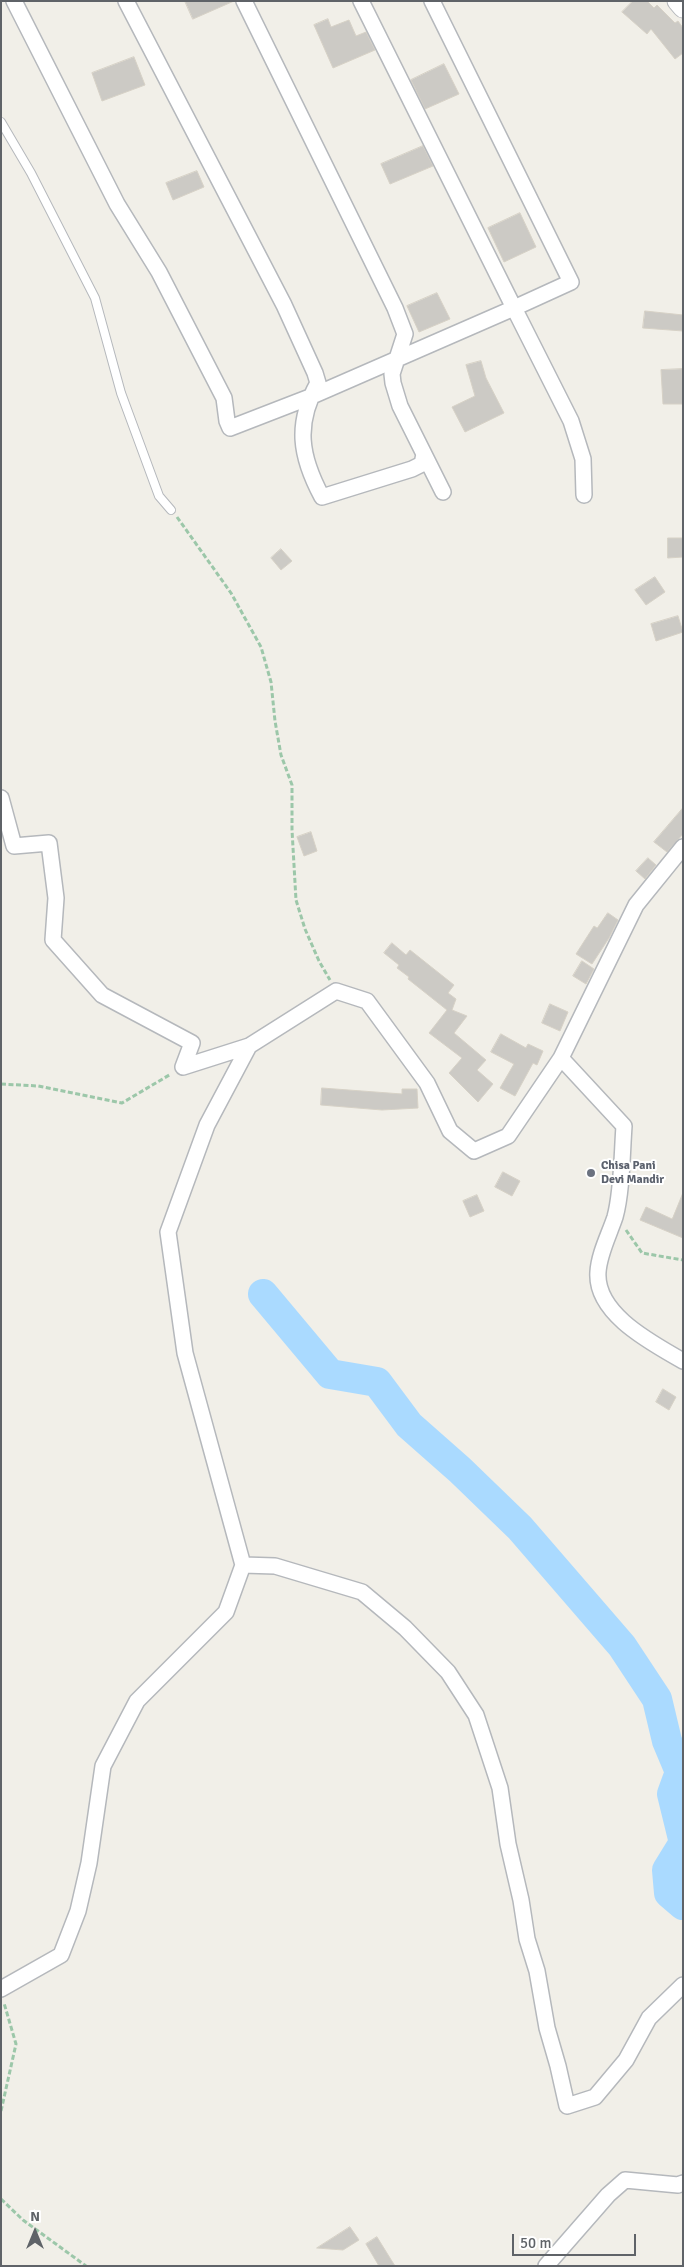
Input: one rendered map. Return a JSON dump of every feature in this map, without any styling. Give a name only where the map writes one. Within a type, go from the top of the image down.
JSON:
[{"type":"street","points":[[14,1],[117,204],[159,272],[224,398],[227,421],[230,428],[310,398],[571,282],[432,1]]},
{"type":"street","points":[[126,1],[284,305],[315,373],[318,383],[304,412],[302,440],[305,458],[322,497],[412,469],[422,464],[424,454]]},
{"type":"street","points":[[244,1],[395,308],[405,334],[392,374],[393,383],[400,406],[443,492]]},
{"type":"street","points":[[361,1],[571,421],[583,458],[584,495]]},
{"type":"street","points":[[677,1],[683,8]]},
{"type":"street","points":[[1,798],[14,846],[49,843],[56,898],[53,940],[102,995],[192,1043],[183,1067]]},
{"type":"street","points":[[183,1067],[249,1046],[336,991],[367,1001],[427,1083],[450,1131],[474,1152],[508,1136],[561,1058],[636,905],[683,847]]},
{"type":"street","points":[[1,1989],[61,1956],[78,1911],[89,1863],[103,1766],[137,1701],[226,1612],[243,1565],[185,1353],[168,1232],[207,1125],[249,1046]]},
{"type":"street","points":[[561,1058],[624,1126],[615,1215],[598,1272],[601,1296],[618,1318],[650,1341],[683,1361]]},
{"type":"street","points":[[243,1565],[275,1566],[362,1592],[405,1628],[448,1672],[476,1715],[500,1788],[508,1844],[521,1900],[527,1939],[537,1971],[547,2028],[567,2106],[595,2097],[626,2060],[649,2018],[683,1985]]},
{"type":"street","points":[[546,2266],[608,2195],[625,2180],[678,2186],[683,2183]]},
{"type":"lane","points":[[1,122],[36,181],[95,298],[120,393],[159,496],[171,510]]},
{"type":"path","points":[[171,510],[218,573],[261,647],[271,682],[281,755],[292,785],[292,830],[296,900],[318,961],[336,991]]},
{"type":"path","points":[[1,1084],[38,1086],[122,1103],[183,1067]]},
{"type":"path","points":[[615,1215],[642,1253],[683,1260]]},
{"type":"path","points":[[1,1994],[16,2044],[1,2111]]},
{"type":"path","points":[[1,2200],[23,2220],[86,2266]]},
{"type":"building","points":[[185,1],[234,1],[193,19]]},
{"type":"building","points":[[633,1],[647,1],[654,8],[657,5],[675,23],[678,21],[683,28],[683,53],[675,59],[651,29],[647,34],[622,12]]},
{"type":"building","points":[[328,19],[331,27],[349,20],[356,36],[366,32],[375,50],[333,68],[314,25]]},
{"type":"building","points":[[134,57],[145,85],[102,101],[92,73]]},
{"type":"building","points":[[444,64],[459,94],[425,109],[411,80]]},
{"type":"building","points":[[423,146],[433,166],[390,184],[381,164]]},
{"type":"building","points":[[197,171],[204,187],[173,200],[166,183]]},
{"type":"building","points":[[520,213],[536,247],[504,262],[488,228]]},
{"type":"building","points":[[437,293],[450,319],[419,332],[407,306]]},
{"type":"building","points":[[645,311],[683,315],[683,331],[643,328]]},
{"type":"building","points":[[481,361],[486,378],[504,413],[465,432],[452,407],[475,396],[466,365]]},
{"type":"building","points":[[682,369],[683,404],[663,404],[661,370]]},
{"type":"building","points":[[668,538],[683,538],[683,557],[668,558]]},
{"type":"building","points":[[281,549],[292,561],[281,570],[271,558]]},
{"type":"building","points":[[655,577],[665,592],[646,605],[635,590]]},
{"type":"building","points":[[678,616],[683,632],[656,641],[651,624]]},
{"type":"building","points":[[683,808],[683,834],[667,852],[654,842]]},
{"type":"building","points":[[311,832],[317,851],[304,856],[297,837]]},
{"type":"building","points":[[648,858],[656,865],[645,879],[636,871]]},
{"type":"building","points":[[608,913],[618,920],[592,964],[576,954],[594,926],[597,928]]},
{"type":"building","points":[[392,943],[406,955],[410,950],[454,985],[448,993],[456,999],[452,1010],[467,1016],[454,1033],[486,1060],[477,1070],[493,1084],[478,1102],[449,1073],[462,1058],[429,1033],[447,1010],[408,979],[409,977],[397,968],[399,965],[384,953]]},
{"type":"building","points":[[582,961],[594,969],[586,984],[573,976]]},
{"type":"building","points":[[550,1004],[568,1012],[560,1031],[542,1023]]},
{"type":"building","points":[[501,1034],[526,1048],[528,1044],[543,1051],[537,1065],[533,1063],[515,1096],[500,1088],[514,1064],[491,1052]]},
{"type":"building","points":[[322,1088],[402,1094],[402,1089],[417,1089],[418,1108],[382,1110],[321,1105]]},
{"type":"building","points":[[503,1172],[520,1181],[512,1196],[495,1187]]},
{"type":"building","points":[[683,1193],[683,1238],[640,1220],[646,1207],[672,1219]]},
{"type":"building","points":[[477,1195],[484,1211],[470,1217],[463,1201]]},
{"type":"building","points":[[663,1389],[676,1397],[669,1410],[656,1402]]},
{"type":"building","points":[[350,2227],[359,2240],[343,2250],[317,2248]]},
{"type":"building","points":[[377,2237],[395,2266],[379,2266],[366,2244]]},
{"type":"waterway","points":[[263,1294],[330,1374],[377,1382],[409,1425],[460,1470],[520,1528],[622,1646],[657,1699],[667,1741],[680,1772],[672,1794],[683,1839]]},
{"type":"waterway","points":[[683,1844],[667,1870],[669,1893],[683,1905]]},
{"type":"place","name":"Chisa Pani Devi Mandir","points":[[591,1173]]}]
